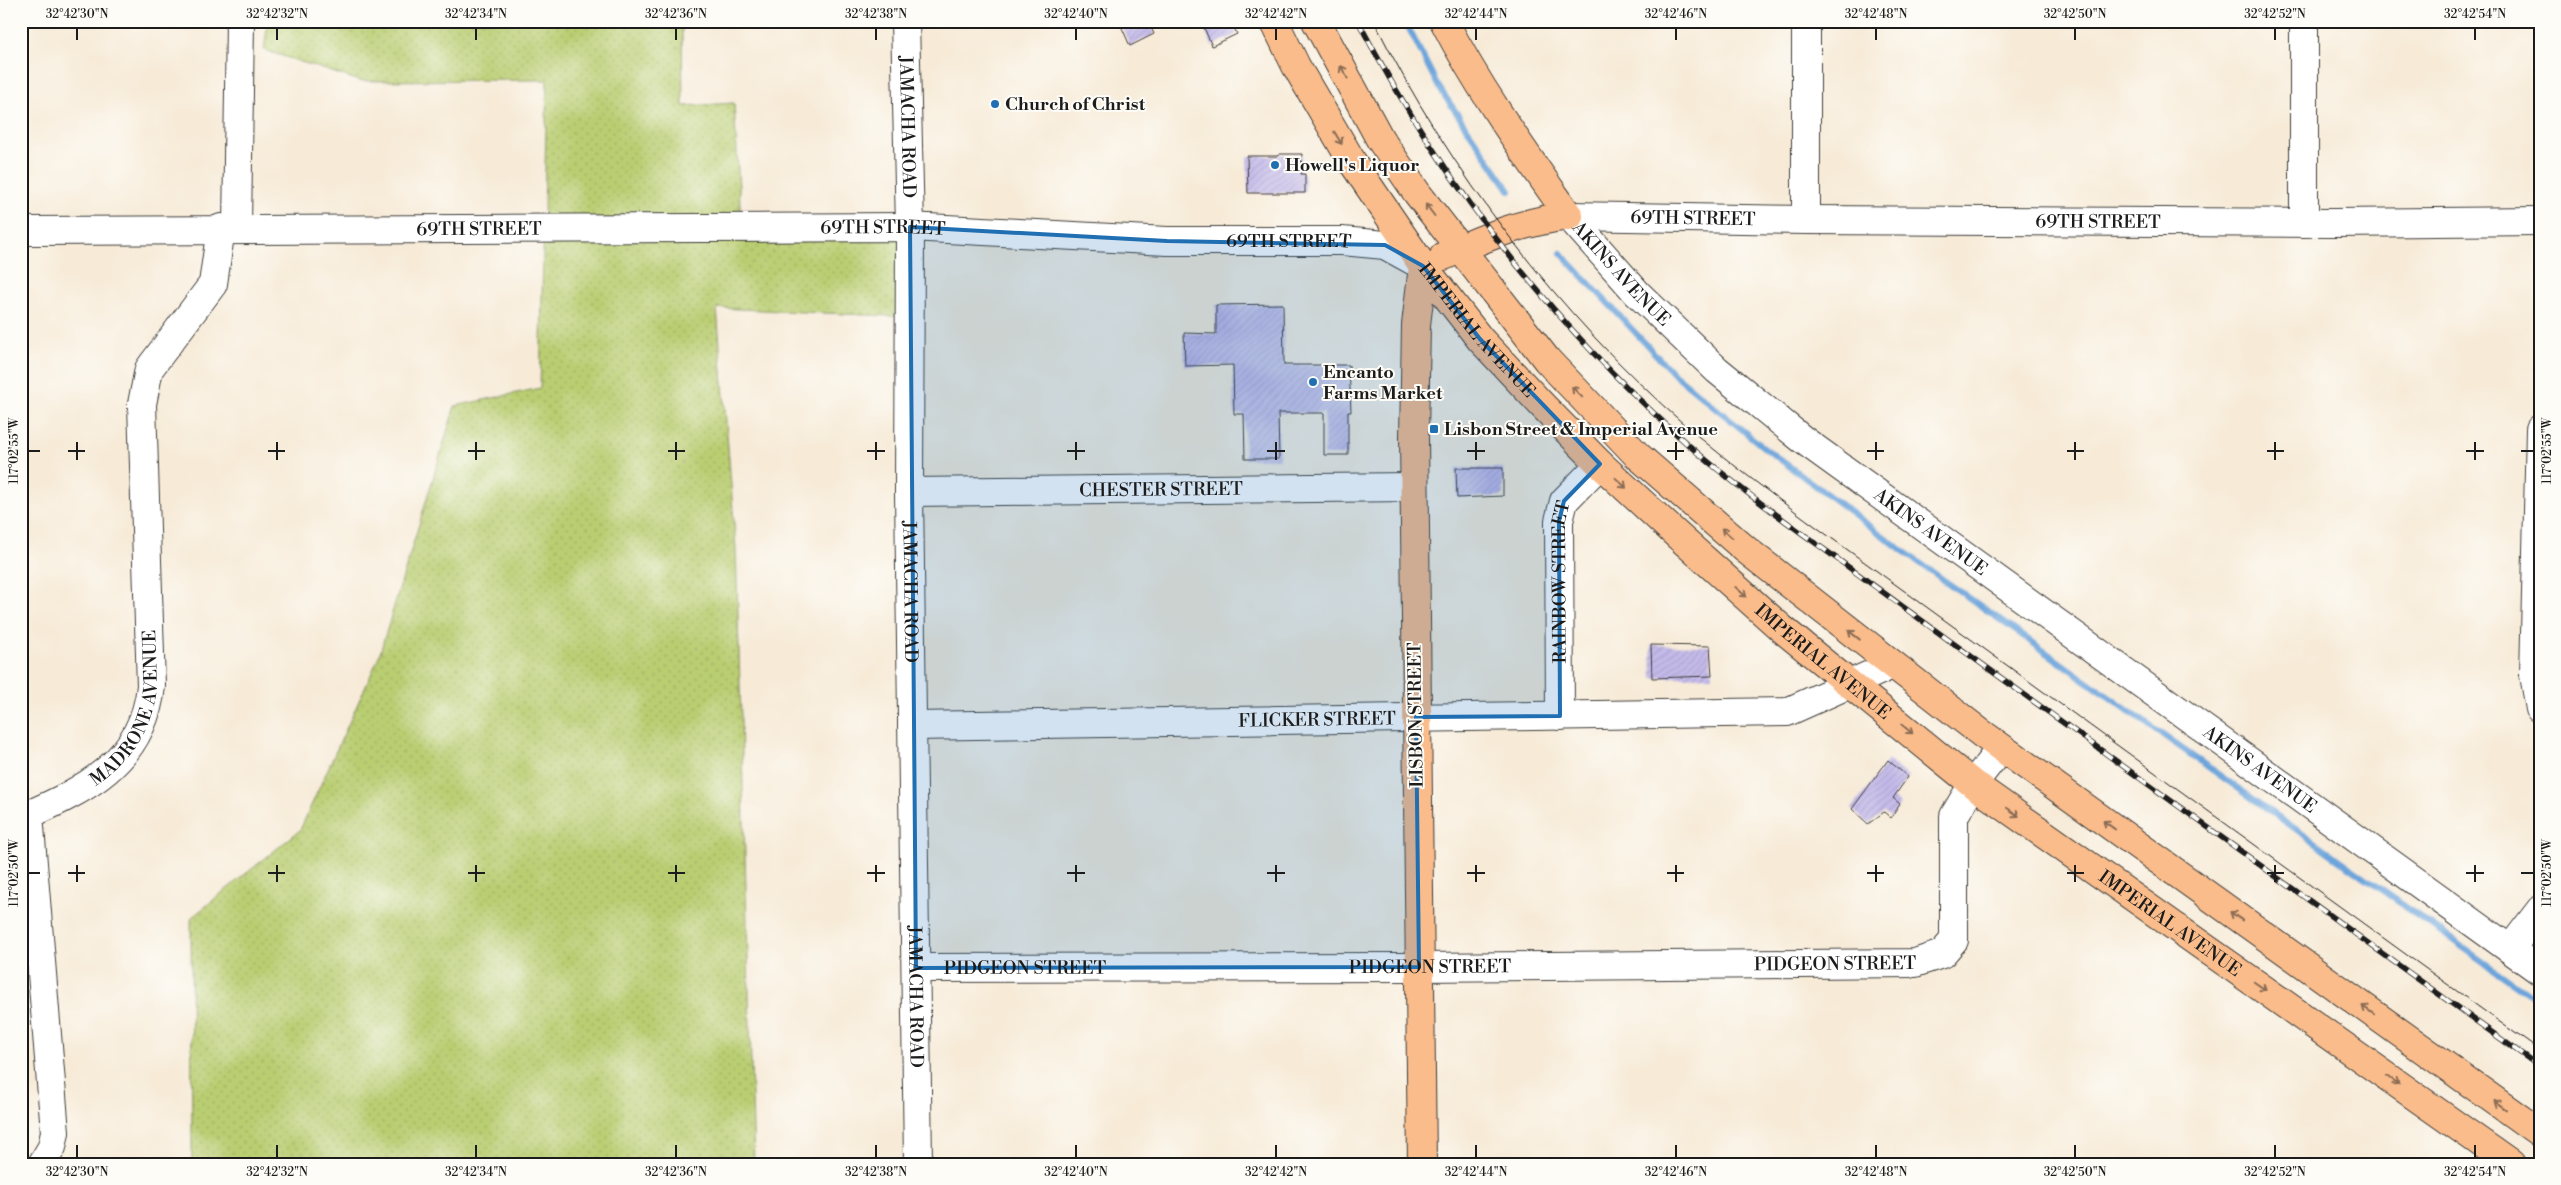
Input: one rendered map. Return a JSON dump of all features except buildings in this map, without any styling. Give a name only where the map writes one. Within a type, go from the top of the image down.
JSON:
[{"type":"main road","name":"IMPERIAL AVENUE","points":[[1274,21],[1296,66],[1353,163],[1423,266],[1480,338],[1600,464],[1781,628],[1973,784],[2511,1164]]},
{"type":"main road","name":"IMPERIAL AVENUE","points":[[1316,21],[1380,139],[1459,249],[1547,360],[1637,455],[1744,549],[2001,748],[2540,1133]]},
{"type":"main road","name":"AKINS AVENUE","points":[[1444,21],[1458,49],[1518,142],[1569,216]]},
{"type":"main road","name":"69TH STREET","points":[[1423,266],[1516,226],[1541,219],[1569,216]]},
{"type":"main road","name":"LISBON STREET","points":[[1422,1164],[1414,487],[1416,325],[1423,266]]},
{"type":"street","name":"MADRONE AVENUE","points":[[42,1164],[52,1147],[55,1132],[25,816],[102,775],[129,750],[144,720],[151,686],[142,404],[149,369],[213,284],[229,228],[240,21]]},
{"type":"street","name":"JAMACHA ROAD","points":[[905,21],[910,228],[909,492],[918,1164]]},
{"type":"street","points":[[1806,21],[1806,220]]},
{"type":"street","points":[[2304,21],[2304,223]]},
{"type":"street","name":"69TH STREET","points":[[1569,216],[1806,220],[2304,223],[2540,221]]},
{"type":"street","name":"AKINS AVENUE","points":[[1569,216],[1637,294],[1717,370],[1802,439],[2511,948],[2540,971]]},
{"type":"street","name":"69TH STREET","points":[[21,231],[229,228],[910,228],[1167,241],[1342,242],[1385,245],[1423,266]]},
{"type":"street","points":[[2540,429],[2534,675],[2540,709]]},
{"type":"street","name":"RAINBOW STREET","points":[[1560,716],[1559,521],[1564,501],[1600,464]]},
{"type":"street","name":"CHESTER STREET","points":[[909,492],[1414,487]]},
{"type":"street","name":"FLICKER STREET","points":[[912,726],[1787,712],[1892,665]]},
{"type":"street","points":[[1973,784],[2001,748]]},
{"type":"street","name":"PIDGEON STREET","points":[[916,968],[1419,967],[1915,963],[1942,954],[1954,940],[1954,816],[1973,784]]},
{"type":"street","points":[[2511,948],[2540,910]]},
{"type":"highlighted area","points":[[910,227],[1167,241],[1385,245],[1423,266],[1480,339],[1600,464],[1564,501],[1559,521],[1560,716],[1416,717],[1419,967],[916,968]]},
{"type":"green space","points":[[268,21],[682,21],[683,106],[734,103],[742,237],[910,227],[909,317],[717,308],[736,548],[754,1164],[192,1164],[191,918],[300,830],[378,659],[455,406],[540,388],[547,80],[360,81],[264,50]]},
{"type":"waterway","points":[[1405,21],[1438,86],[1510,191]]},
{"type":"waterway","points":[[1561,253],[1672,372],[1762,446],[1917,561],[2540,1002]]},
{"type":"tram line","points":[[1374,21],[1404,77],[1437,132],[1472,186],[1510,238],[1594,337],[1639,383],[1686,426],[1736,467],[1823,532],[2540,1051]]},
{"type":"railway","points":[[1358,21],[1423,134],[1459,188],[1498,240],[1538,291],[1581,340],[1626,387],[1692,448],[1748,493],[1879,589],[2540,1067]]},
{"type":"place","name":"Church of Christ","points":[[995,104]]},
{"type":"place","name":"Howell's Liquor","points":[[1275,165]]},
{"type":"place","name":"Encanto Farms Market","points":[[1313,382]]},
{"type":"place","name":"Lisbon Street & Imperial Avenue","points":[[1434,429]]}]
